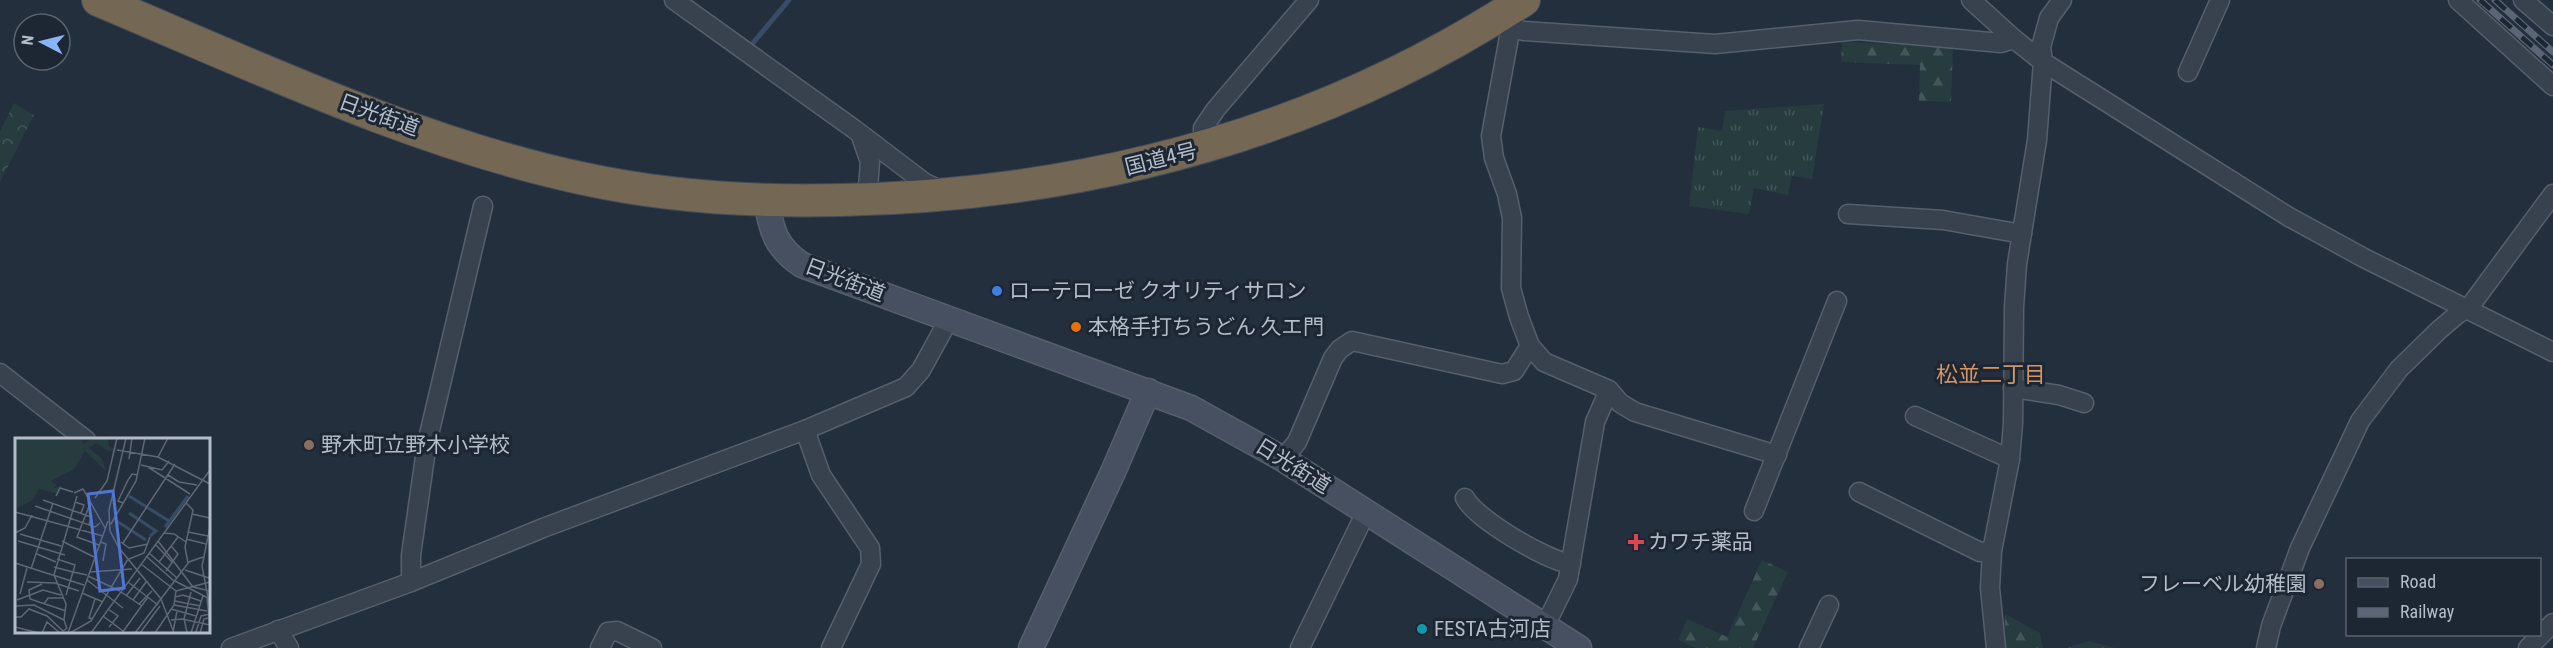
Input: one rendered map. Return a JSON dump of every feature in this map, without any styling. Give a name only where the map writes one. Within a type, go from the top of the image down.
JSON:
[{"type":"highway","name":"日光街道","points":[[98,0],[372,114],[491,154],[584,179],[630,187],[766,200]]},
{"type":"highway","name":"国道4号","points":[[766,200],[867,200],[950,195],[1031,186],[1113,171],[1203,148],[1266,127],[1382,79],[1513,13]]},
{"type":"main road","name":"日光街道","points":[[766,200],[778,244],[789,257],[802,266],[1201,412],[1282,459],[1579,648]]},
{"type":"main road","points":[[1031,648],[1148,391]]},
{"type":"street","points":[[674,0],[925,183],[950,195]]},
{"type":"street","points":[[1203,148],[1203,128],[1216,109],[1309,0]]},
{"type":"street","points":[[1971,0],[2043,62],[2289,217],[2364,258],[2553,352]]},
{"type":"street","points":[[1996,648],[1990,588],[1992,550],[2010,459],[2014,307],[2022,234],[2037,140],[2043,62],[2041,47],[2049,18],[2062,0]]},
{"type":"street","points":[[2188,72],[2220,0]]},
{"type":"street","points":[[2458,0],[2553,86]]},
{"type":"street","points":[[2523,0],[2553,26]]},
{"type":"street","points":[[1513,13],[1524,31],[1715,44],[1858,30],[2001,43],[2014,39]]},
{"type":"street","points":[[1513,13],[1491,136],[1494,158],[1508,194],[1512,218],[1511,288],[1530,346],[1544,362],[1609,390],[1620,403],[1635,412],[1778,455]]},
{"type":"street","points":[[861,136],[870,162],[867,200]]},
{"type":"street","points":[[2266,648],[2271,626],[2300,548],[2360,421],[2399,369],[2439,330],[2459,313],[2468,309],[2553,194]]},
{"type":"street","points":[[411,582],[411,555],[427,443],[483,206]]},
{"type":"street","points":[[1848,214],[1943,220],[2022,234]]},
{"type":"street","points":[[1754,511],[1837,301]]},
{"type":"street","points":[[231,648],[411,582],[543,528],[805,430],[906,387],[921,370],[947,318]]},
{"type":"street","points":[[1282,459],[1297,442],[1333,358],[1340,349],[1352,341],[1502,374],[1514,371],[1530,346]]},
{"type":"street","points":[[0,373],[83,438]]},
{"type":"street","points":[[2013,388],[2059,395],[2084,403]]},
{"type":"street","points":[[1545,626],[1568,579],[1595,422],[1609,390]]},
{"type":"street","points":[[1915,416],[2010,459]]},
{"type":"street","points":[[805,430],[821,475],[870,548],[871,564],[831,648]]},
{"type":"street","points":[[1859,492],[1980,552],[1992,550]]},
{"type":"street","points":[[1465,498],[1476,513],[1548,558],[1571,564]]},
{"type":"street","points":[[1300,648],[1366,512]]},
{"type":"street","points":[[1809,648],[1829,605]]},
{"type":"street","points":[[2541,635],[2553,623]]},
{"type":"street","points":[[278,630],[289,648]]},
{"type":"street","points":[[600,648],[608,632],[617,631],[652,648]]},
{"type":"street","points":[[2528,648],[2540,636]]},
{"type":"green space","points":[[1842,42],[1953,46],[1951,102],[1919,101],[1920,65],[1841,62]]},
{"type":"green space","points":[[14,103],[34,115],[0,182],[0,131]]},
{"type":"green space","points":[[1824,104],[1812,179],[1792,176],[1788,195],[1754,188],[1749,214],[1689,206],[1698,127],[1722,131],[1725,111]]},
{"type":"green space","points":[[1762,560],[1788,572],[1753,648],[1696,648],[1678,640],[1687,619],[1727,637]]},
{"type":"green space","points":[[2005,614],[2040,633],[2043,648],[2004,648]]},
{"type":"green space","points":[[2089,641],[2115,648],[2066,648]]},
{"type":"waterway","points":[[753,43],[789,0]]},
{"type":"railway","points":[[2480,0],[2553,65]]},
{"type":"railway","points":[[2495,0],[2553,52]]},
{"type":"place","name":"ローテローゼ クオリティサロン","points":[[997,291]]},
{"type":"place","name":"本格手打ちうどん 久エ門","points":[[1076,327]]},
{"type":"place","name":"野木町立野木小学校","points":[[309,445]]},
{"type":"place","name":"カワチ薬品","points":[[1636,542]]},
{"type":"place","name":"フレーベル幼稚園","points":[[2319,584]]},
{"type":"place","name":"FESTA古河店","points":[[1422,629]]},
{"type":"district","name":"松並二丁目","points":[[1991,374]]}]
